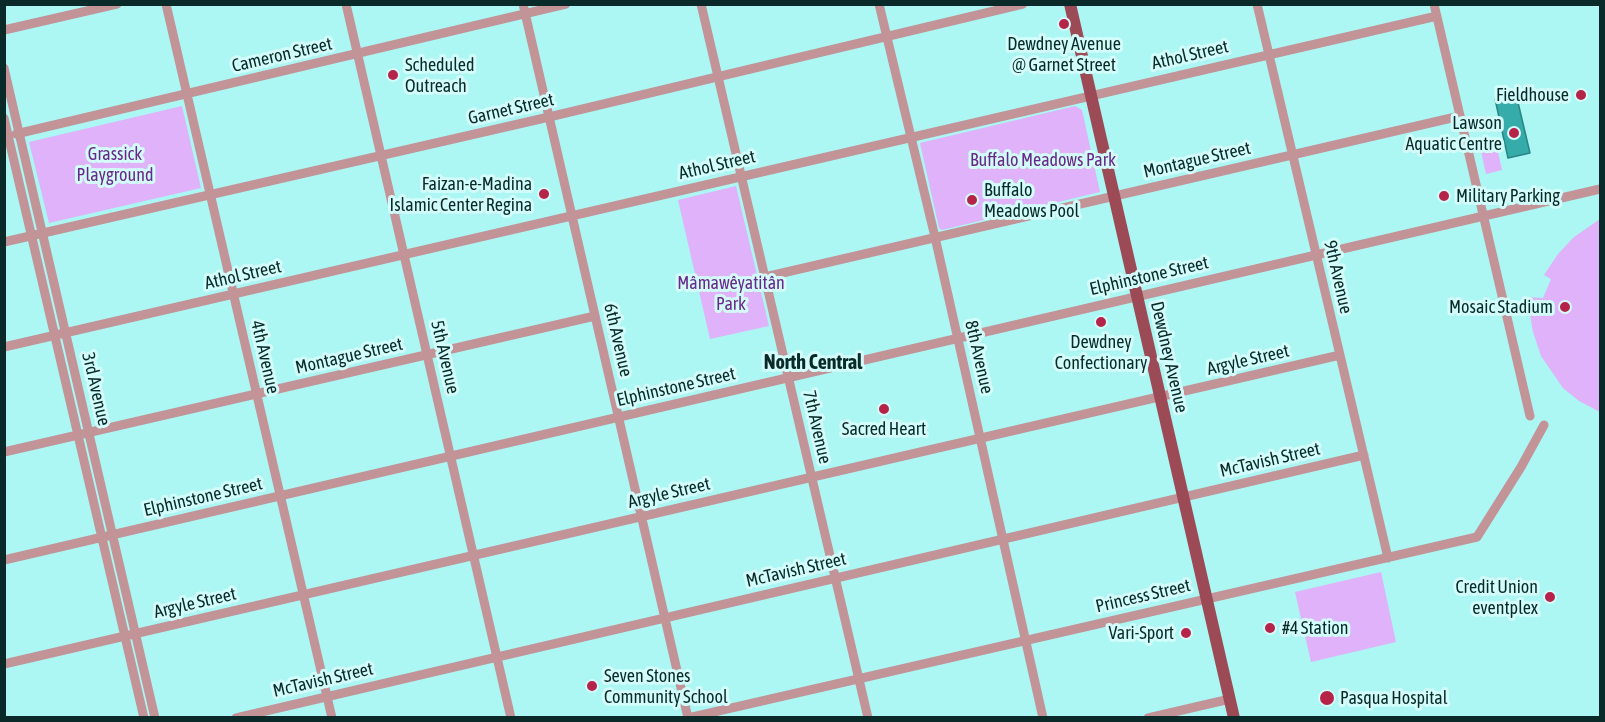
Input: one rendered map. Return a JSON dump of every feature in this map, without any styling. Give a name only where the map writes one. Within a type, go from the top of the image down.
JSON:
[{"type":"main road","name":"Dewdney Avenue","points":[[1070,4],[1234,717]]},
{"type":"street","points":[[4,30],[117,4]]},
{"type":"street","name":"4th Avenue","points":[[166,4],[332,717]]},
{"type":"street","name":"5th Avenue","points":[[346,4],[511,717]]},
{"type":"street","name":"Cameron Street","points":[[7,136],[358,54],[524,9],[566,4]]},
{"type":"street","name":"7th Avenue","points":[[701,4],[868,717]]},
{"type":"street","name":"8th Avenue","points":[[879,4],[935,237],[1043,717]]},
{"type":"street","name":"Garnet Street","points":[[4,242],[549,117],[1023,4]]},
{"type":"street","name":"9th Avenue","points":[[1257,4],[1388,558]]},
{"type":"street","points":[[1434,4],[1530,416]]},
{"type":"street","name":"6th Avenue","points":[[524,9],[688,717]]},
{"type":"street","name":"Athol Street","points":[[4,347],[1437,16]]},
{"type":"street","name":"3rd Avenue","points":[[4,68],[155,717]]},
{"type":"street","name":"Montague Street","points":[[765,277],[1460,116]]},
{"type":"street","name":"3rd Avenue","points":[[4,118],[144,717]]},
{"type":"street","name":"Elphinstone Street","points":[[4,560],[1600,189]]},
{"type":"street","name":"Montague Street","points":[[4,452],[595,316]]},
{"type":"street","name":"Argyle Street","points":[[4,664],[1340,355]]},
{"type":"street","name":"Princess Street","points":[[688,717],[1477,537],[1521,467],[1544,424]]},
{"type":"street","name":"McTavish Street","points":[[236,717],[1364,455]]},
{"type":"street","points":[[1148,717],[1230,699]]},
{"type":"green space","name":"Grassick Playground","points":[[182,106],[201,188],[49,223],[29,142]]},
{"type":"green space","name":"Buffalo Meadows Park","points":[[1075,106],[1082,110],[1100,192],[942,230],[939,228],[920,143]]},
{"type":"green space","points":[[1495,139],[1502,170],[1486,174],[1479,142]]},
{"type":"green space","name":"Mâmawêyatitân Park","points":[[736,186],[769,326],[710,339],[678,200]]},
{"type":"green space","name":"Mosaic Stadium","points":[[1600,219],[1600,412],[1579,401],[1563,388],[1541,356],[1533,332],[1527,297],[1543,298],[1551,279],[1544,275],[1558,254],[1574,237]]},
{"type":"green space","points":[[1381,572],[1396,642],[1311,662],[1295,592]]},
{"type":"water","points":[[1516,94],[1530,153],[1508,158],[1495,99]]},
{"type":"place","name":"Dewdney Avenue @ Garnet Street","points":[[1064,24]]},
{"type":"place","name":"Scheduled Outreach","points":[[393,75]]},
{"type":"place","name":"Fieldhouse","points":[[1581,95]]},
{"type":"place","name":"Lawson Aquatic Centre","points":[[1514,133]]},
{"type":"place","name":"Faizan-e-Madina Islamic Center Regina","points":[[544,194]]},
{"type":"place","name":"Military Parking","points":[[1444,196]]},
{"type":"place","name":"Buffalo Meadows Pool","points":[[972,200]]},
{"type":"place","name":"Mosaic Stadium","points":[[1565,307]]},
{"type":"place","name":"Dewdney Confectionary","points":[[1101,322]]},
{"type":"place","name":"Sacred Heart","points":[[884,409]]},
{"type":"place","name":"Credit Union eventplex","points":[[1550,597]]},
{"type":"place","name":"#4 Station","points":[[1270,628]]},
{"type":"place","name":"Vari-Sport","points":[[1186,633]]},
{"type":"place","name":"Seven Stones Community School","points":[[592,686]]},
{"type":"place","name":"Pasqua Hospital","points":[[1327,698]]},
{"type":"district","name":"North Central","points":[[813,363]]}]
